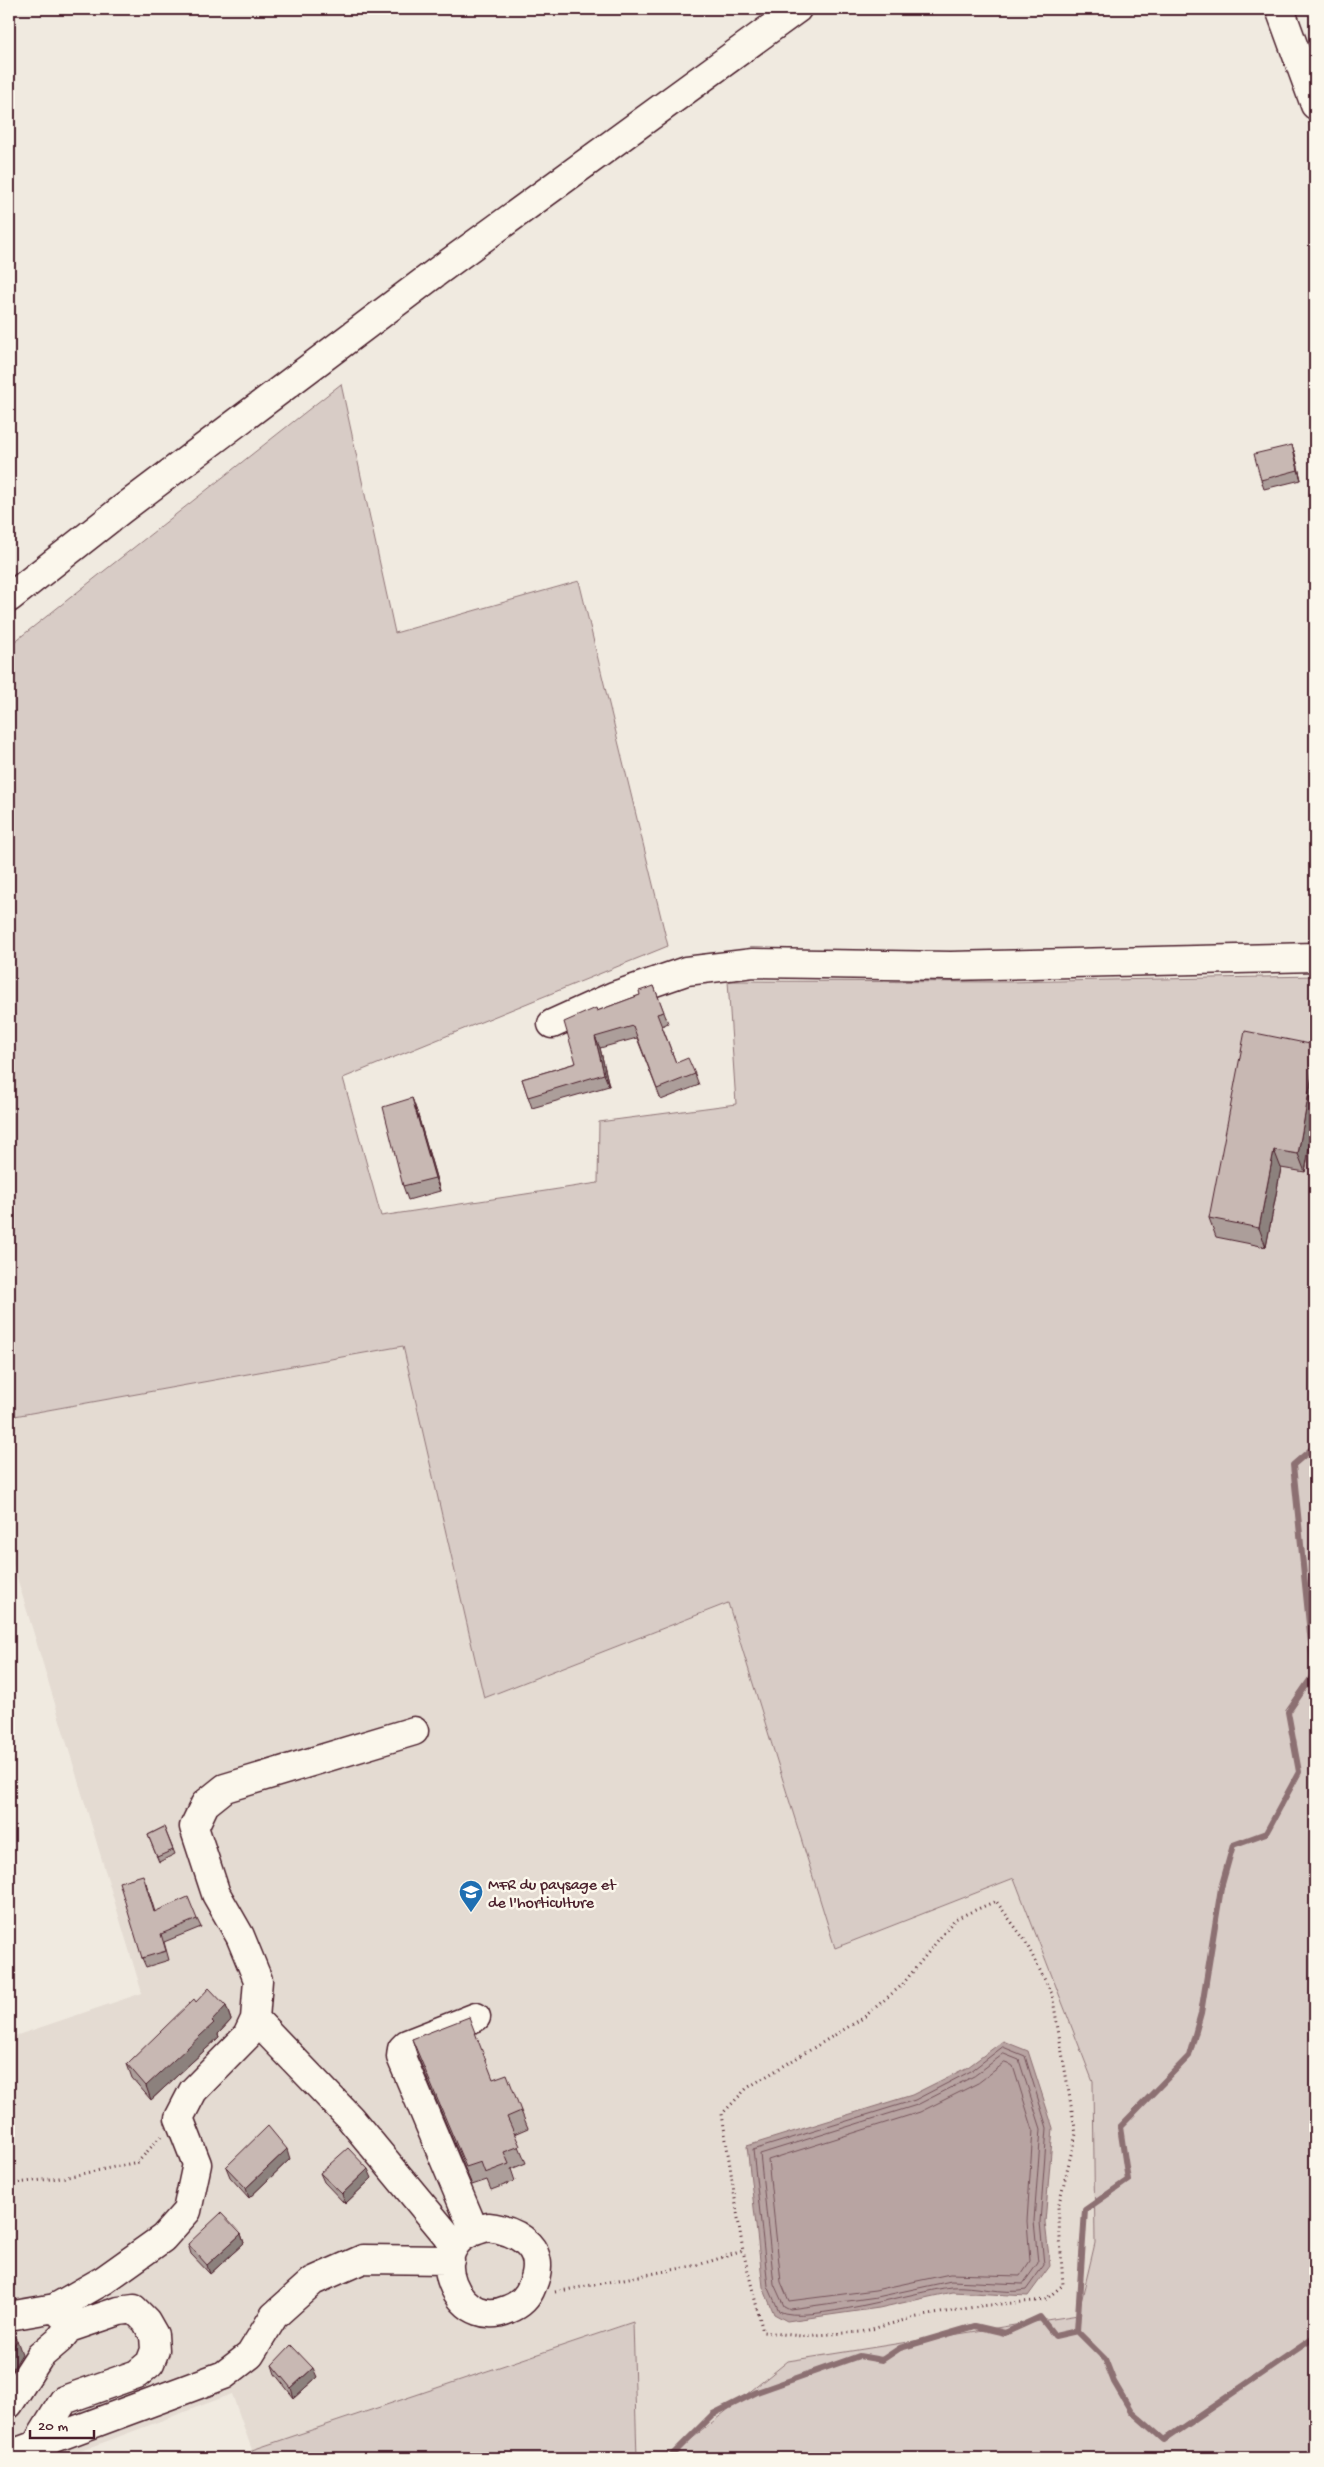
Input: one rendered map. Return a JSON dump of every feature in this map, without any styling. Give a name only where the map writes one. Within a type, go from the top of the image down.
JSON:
[{"type":"main road","points":[[9,598],[438,271],[797,9]]},
{"type":"main road","points":[[1280,9],[1315,104]]},
{"type":"main road","points":[[552,1024],[614,996],[686,971],[753,963],[950,966],[1315,957]]},
{"type":"main road","points":[[9,2404],[40,2356],[60,2339],[62,2318],[104,2280],[163,2238],[187,2212],[196,2164],[179,2118],[193,2091],[247,2036],[255,2019],[258,1980],[240,1936],[216,1894],[194,1827],[205,1804],[225,1788],[414,1731]]},
{"type":"main road","points":[[9,2456],[224,2375],[250,2356],[274,2316],[313,2281],[363,2259],[459,2245],[488,2227],[505,2229],[525,2240],[536,2259],[537,2277],[528,2297],[513,2308],[498,2313],[480,2312],[470,2307],[455,2288],[449,2273],[459,2245],[401,2057],[402,2049],[407,2044],[476,2017]]},
{"type":"main road","points":[[255,2019],[350,2118],[459,2245]]},
{"type":"main road","points":[[9,2316],[62,2318],[134,2309],[146,2321],[154,2335],[155,2350],[150,2362],[137,2374],[64,2400],[36,2445]]},
{"type":"path","points":[[996,1901],[1024,1939],[1052,1994],[1076,2134],[1058,2207],[1063,2285],[1045,2300],[970,2307],[912,2318],[861,2332],[800,2336],[763,2332],[743,2251],[722,2114],[747,2088],[863,2018],[902,1985],[955,1919],[996,1901]]},
{"type":"path","points":[[9,2184],[66,2177],[138,2162],[179,2118]]},
{"type":"path","points":[[528,2297],[698,2265],[743,2251]]},
{"type":"shaded area","points":[[341,384],[395,633],[579,581],[668,946],[343,1078],[381,1216],[598,1183],[599,1122],[736,1104],[728,981],[1007,982],[1315,976],[1315,2458],[668,2458],[788,2361],[1078,2315],[1095,2243],[1093,2082],[1014,1878],[835,1948],[728,1603],[484,1698],[403,1346],[9,1417],[9,646]]},
{"type":"shaded area","name":"MFR du paysage et de l'horticulture","points":[[403,1346],[484,1698],[728,1603],[835,1948],[1014,1878],[1093,2082],[1095,2243],[1078,2315],[788,2361],[668,2458],[637,2458],[633,2322],[252,2450],[232,2394],[62,2458],[9,2458],[9,2038],[142,1993],[9,1551],[9,1417]]},
{"type":"shaded area","points":[[633,2322],[637,2458],[253,2458],[252,2450]]},
{"type":"water","points":[[1003,2041],[1028,2051],[1053,2128],[1045,2222],[1050,2266],[1028,2296],[952,2292],[879,2308],[787,2321],[774,2314],[763,2287],[747,2146],[912,2095],[968,2067]]},
{"type":"building","points":[[1292,445],[1298,470],[1261,480],[1254,454]]},
{"type":"building","points":[[654,986],[664,1012],[657,1014],[676,1063],[688,1058],[695,1074],[657,1089],[633,1026],[595,1037],[604,1074],[528,1097],[522,1079],[576,1063],[564,1022],[596,1008],[597,1011],[640,995],[639,991]]},
{"type":"building","points":[[1245,1031],[1315,1045],[1315,1058],[1298,1154],[1274,1150],[1259,1228],[1209,1218]]},
{"type":"building","points":[[412,1098],[435,1178],[403,1186],[383,1107]]},
{"type":"building","points":[[164,1827],[173,1850],[157,1857],[148,1835]]},
{"type":"building","points":[[143,1875],[154,1912],[188,1897],[197,1919],[161,1934],[166,1951],[142,1958],[119,1882]]},
{"type":"building","points":[[209,1988],[226,2006],[212,2021],[214,2023],[146,2086],[127,2064],[194,1999],[196,2002]]},
{"type":"building","points":[[469,2017],[493,2079],[507,2074],[521,2111],[507,2117],[520,2146],[504,2152],[509,2164],[485,2173],[481,2162],[466,2167],[412,2039]]},
{"type":"building","points":[[268,2126],[287,2149],[246,2188],[226,2167]]},
{"type":"building","points":[[348,2148],[368,2169],[342,2194],[320,2173]]},
{"type":"building","points":[[221,2213],[241,2234],[207,2265],[188,2244]]},
{"type":"building","points":[[9,2330],[17,2340],[9,2354]]},
{"type":"building","points":[[291,2345],[313,2368],[291,2388],[272,2365]]},
{"type":"waterway","points":[[1315,1446],[1293,1465],[1314,1674],[1288,1712],[1299,1772],[1266,1833],[1233,1845],[1221,1888],[1201,2013],[1189,2056],[1120,2127],[1128,2180],[1085,2210],[1077,2331],[1105,2359],[1114,2382],[1131,2411],[1164,2440],[1315,2337]]},
{"type":"waterway","points":[[669,2458],[713,2414],[757,2392],[859,2356],[882,2360],[900,2348],[975,2326],[1005,2333],[1040,2317],[1055,2336],[1077,2331]]},
{"type":"place","name":"MFR du paysage et de l'horticulture","points":[[471,1913]]}]
